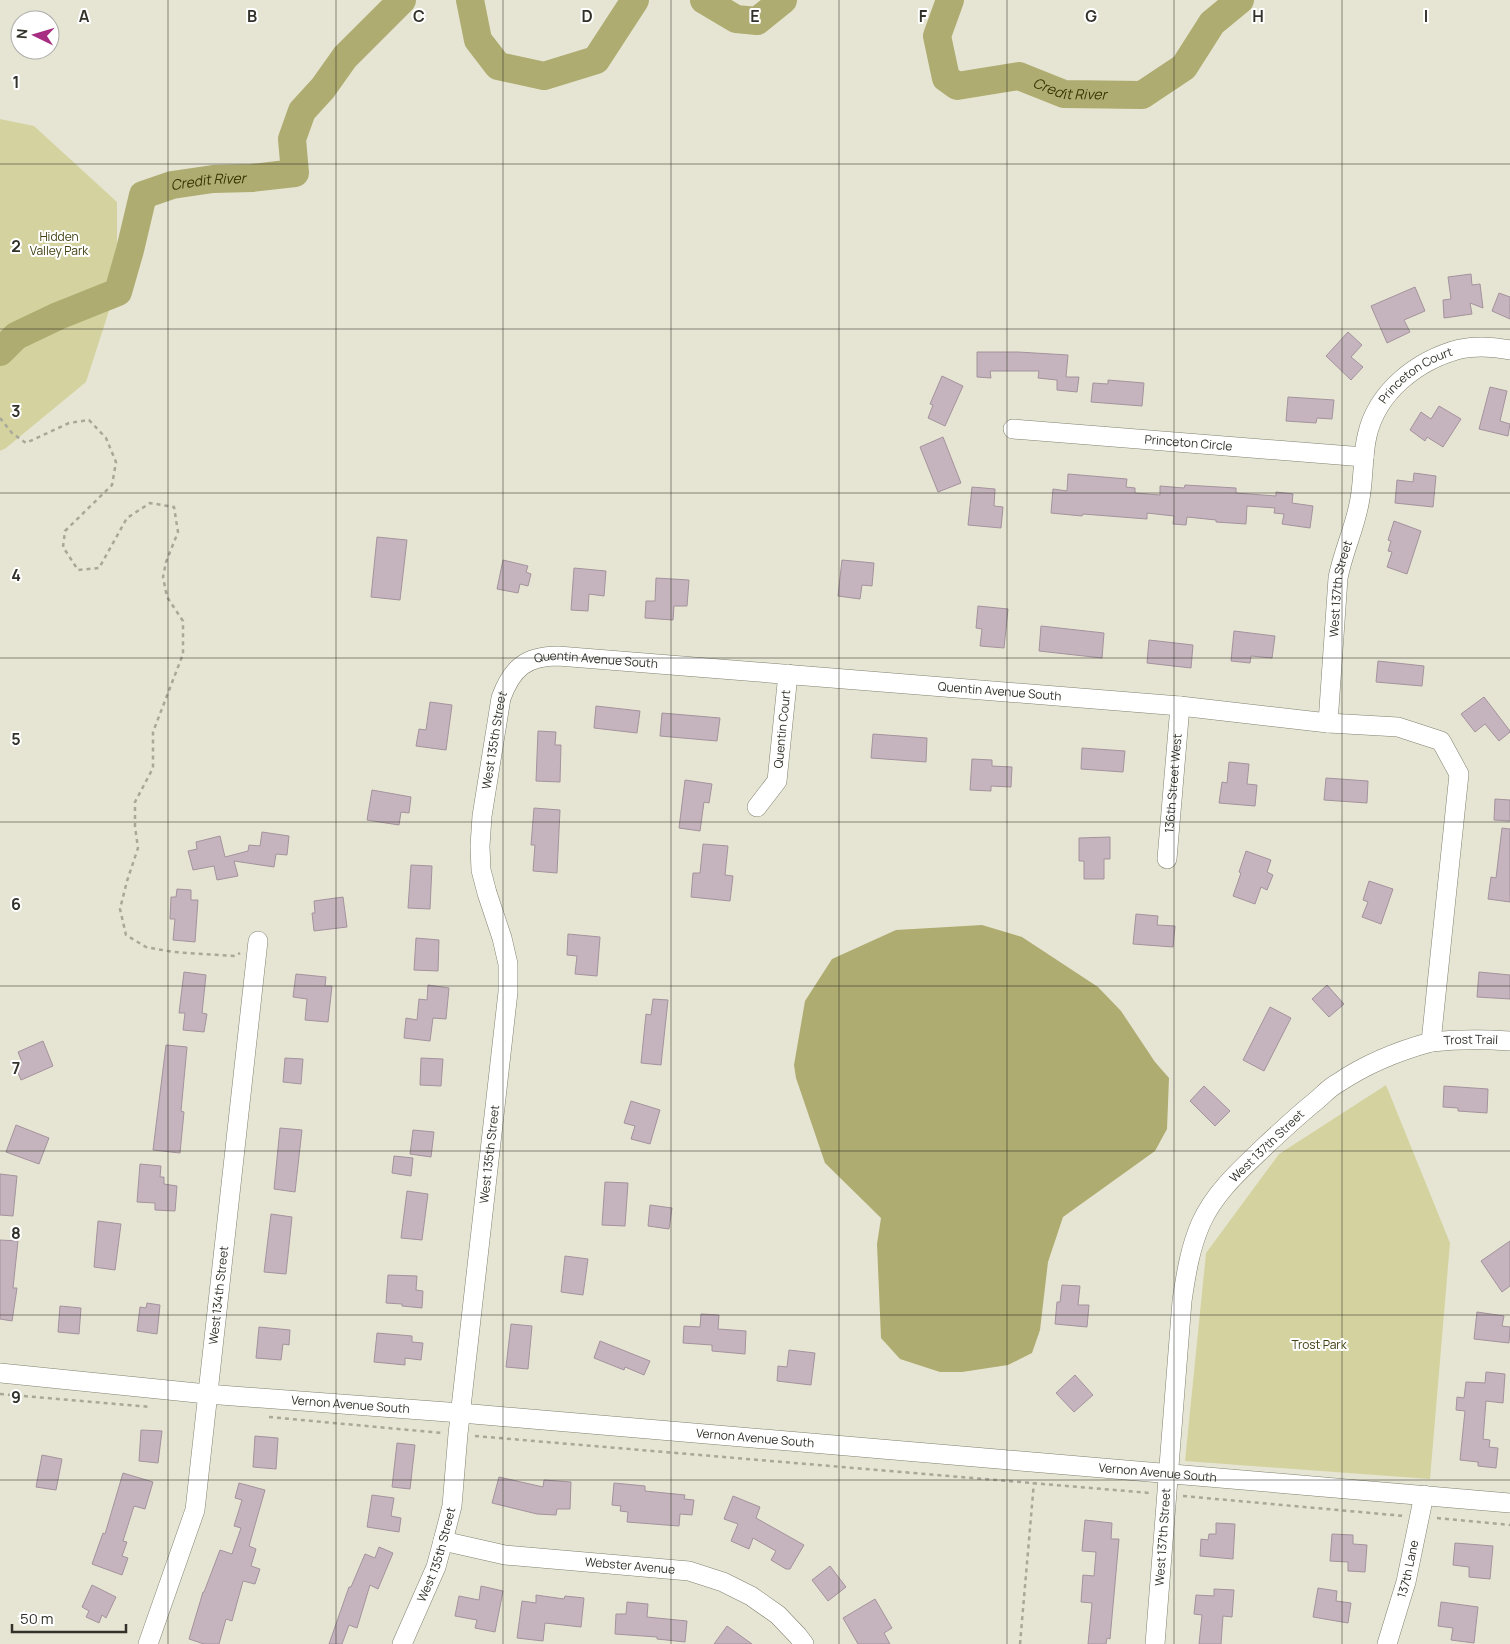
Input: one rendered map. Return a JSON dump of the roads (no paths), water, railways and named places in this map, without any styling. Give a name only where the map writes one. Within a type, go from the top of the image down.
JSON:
[{"type":"street","name":"Princeton Court","points":[[1364,457],[1367,435],[1374,416],[1384,398],[1399,381],[1420,366],[1441,355],[1462,349],[1485,347],[1510,350]]},
{"type":"street","name":"Princeton Circle","points":[[1013,428],[1364,457]]},
{"type":"street","name":"West 137th Street","points":[[1328,723],[1338,578],[1341,561],[1354,526],[1360,502],[1364,457]]},
{"type":"street","name":"Quentin Avenue South","points":[[521,666],[544,656],[558,656],[1180,706],[1328,723],[1398,727],[1440,742],[1459,774],[1431,1042]]},
{"type":"street","name":"West 135th Street","points":[[402,1644],[436,1567],[452,1506],[458,1434],[508,992],[508,964],[481,870],[482,816],[501,698],[512,674],[521,666]]},
{"type":"street","name":"Quentin Court","points":[[757,807],[777,781],[788,674]]},
{"type":"street","name":"136th Street West","points":[[1167,859],[1180,706]]},
{"type":"street","name":"West 134th Street","points":[[148,1644],[195,1510],[258,942]]},
{"type":"street","name":"Trost Trail","points":[[1431,1042],[1453,1039],[1510,1041]]},
{"type":"street","name":"West 137th Street","points":[[1154,1644],[1182,1300],[1193,1244],[1201,1222],[1232,1178],[1291,1121],[1336,1084],[1369,1065],[1409,1048],[1431,1042]]},
{"type":"street","name":"Vernon Avenue South","points":[[0,1373],[207,1394],[461,1413],[1510,1503]]},
{"type":"street","name":"137th Lane","points":[[1387,1644],[1406,1582],[1424,1495]]},
{"type":"street","name":"Webster Avenue","points":[[443,1541],[505,1555],[688,1571],[723,1582],[751,1596],[778,1615],[801,1640]]},
{"type":"waterway","name":"Credit River","points":[[0,352],[16,336],[58,316],[118,292],[143,195],[172,185],[213,179],[252,178],[295,173],[292,139],[302,111],[323,88],[345,57],[402,0]]},
{"type":"waterway","name":"Credit River","points":[[470,0],[478,40],[498,66],[544,76],[596,60],[635,0]]},
{"type":"waterway","name":"Credit River","points":[[704,0],[736,19],[757,21],[783,0]]},
{"type":"waterway","name":"Credit River","points":[[950,0],[937,36],[946,78],[957,86],[1019,76],[1064,94],[1142,95],[1184,67],[1212,23],[1240,0]]},
{"type":"park label","name":"Hidden Valley Park","points":[[59,244]]},
{"type":"park label","name":"Trost Park","points":[[1319,1345]]}]
